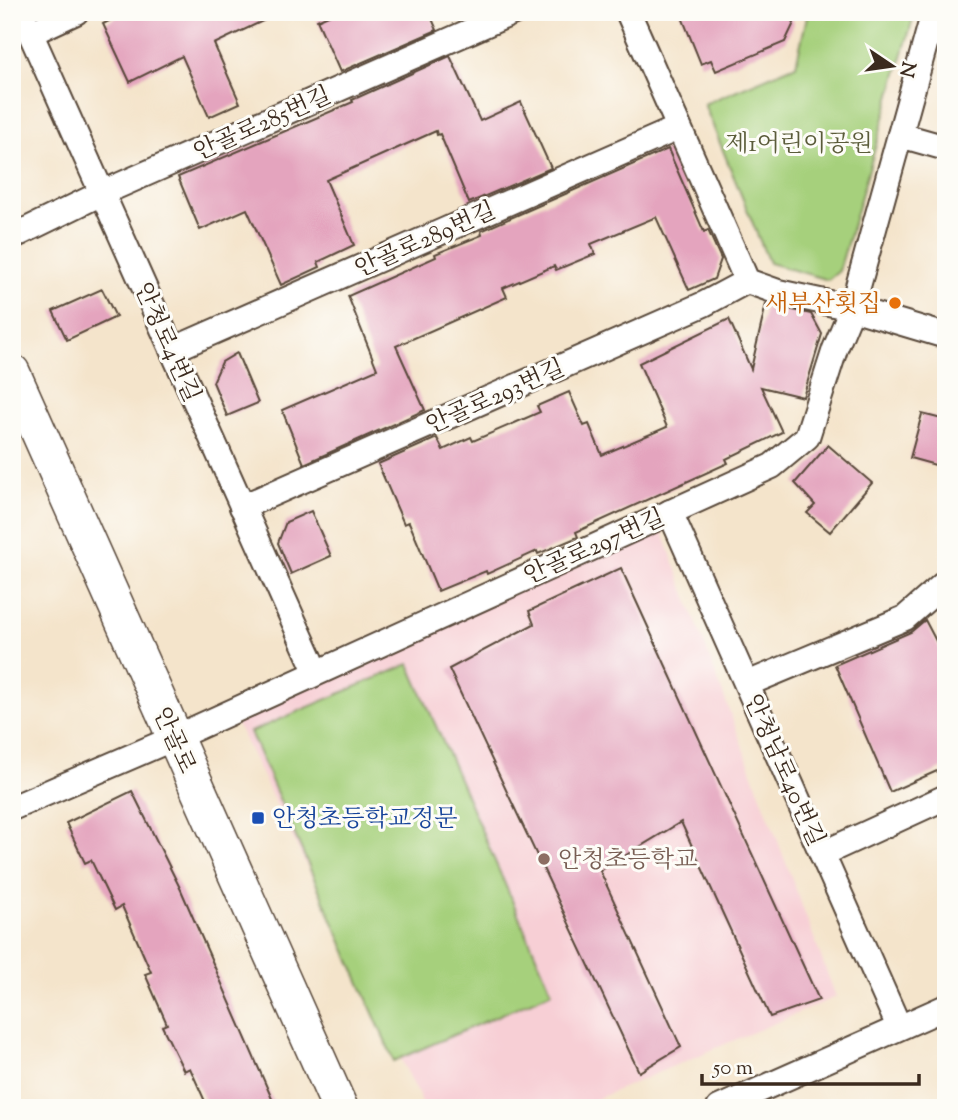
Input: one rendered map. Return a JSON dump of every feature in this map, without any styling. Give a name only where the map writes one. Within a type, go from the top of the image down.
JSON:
[{"type":"main road","name":"안골로","points":[[12,372],[340,1108]]},
{"type":"street","points":[[26,23],[76,12]]},
{"type":"street","name":"안골로285번길","points":[[12,237],[102,193],[514,12]]},
{"type":"street","points":[[628,12],[747,281],[778,292],[852,308],[946,336]]},
{"type":"street","name":"안골로297번길","points":[[12,808],[772,466],[807,437],[835,349],[852,308],[934,12]]},
{"type":"street","name":"안청로4번길","points":[[26,23],[316,671]]},
{"type":"street","name":"안골로289번길","points":[[172,350],[678,128]]},
{"type":"street","points":[[900,135],[946,148]]},
{"type":"street","name":"안골로293번길","points":[[242,507],[704,304],[747,281]]},
{"type":"street","name":"안청남로40번길","points":[[670,512],[899,1027]]},
{"type":"street","points":[[747,684],[905,618],[946,582]]},
{"type":"street","points":[[822,854],[946,797]]},
{"type":"street","points":[[719,1108],[946,1007]]},
{"type":"shaded area","name":"안청초등학교","points":[[660,525],[836,997],[575,1108],[425,1108],[235,720]]},
{"type":"green space","name":"제1어린이공원","points":[[808,12],[909,12],[913,19],[839,271],[828,280],[769,263],[704,104],[796,65]]},
{"type":"green space","points":[[409,664],[552,992],[394,1061],[250,732]]},
{"type":"building","points":[[126,12],[282,12],[214,44],[240,103],[209,117],[182,56],[130,82],[103,24]]},
{"type":"building","points":[[335,12],[429,12],[437,30],[340,72],[317,20]]},
{"type":"building","points":[[680,12],[789,12],[794,23],[785,42],[716,71],[711,60],[701,64]]},
{"type":"building","points":[[450,56],[480,121],[521,102],[551,168],[469,203],[440,134],[437,135],[436,131],[326,180],[354,245],[318,262],[320,267],[281,285],[247,209],[200,230],[178,177],[353,102],[352,100]]},
{"type":"building","points":[[668,149],[704,232],[708,230],[721,259],[714,279],[689,290],[656,217],[591,244],[595,254],[556,270],[554,266],[503,288],[507,297],[396,346],[425,410],[304,464],[282,410],[377,369],[348,296],[436,257],[435,254],[482,235],[481,231]]},
{"type":"building","points":[[102,289],[116,317],[67,340],[53,311]]},
{"type":"building","points":[[766,304],[811,314],[822,334],[803,397],[761,387],[782,432],[726,459],[728,463],[576,532],[578,537],[438,591],[409,522],[404,524],[378,464],[437,438],[443,450],[471,437],[473,441],[540,412],[537,406],[569,392],[584,426],[589,424],[602,455],[667,427],[639,363],[729,319],[751,369]]},
{"type":"building","points":[[237,353],[258,403],[227,416],[213,382],[222,362]]},
{"type":"building","points":[[922,414],[946,420],[946,468],[910,458]]},
{"type":"building","points":[[828,445],[872,483],[830,532],[807,513],[815,505],[795,483]]},
{"type":"building","points":[[311,511],[331,556],[291,574],[278,543],[286,522]]},
{"type":"building","name":"안청초등학교","points":[[621,568],[819,1000],[770,1017],[681,822],[600,871],[681,1047],[639,1072],[449,669],[534,624],[529,611]]},
{"type":"building","points":[[925,620],[946,660],[946,767],[890,792],[835,665],[911,632]]},
{"type":"building","points":[[132,791],[181,890],[276,1108],[208,1108],[190,1068],[184,1071],[162,1026],[167,1024],[145,974],[151,972],[122,906],[115,910],[91,860],[85,863],[66,823]]},
{"type":"place","name":"새부산횟집","points":[[895,303]]},
{"type":"place","name":"안청초등학교정문","points":[[258,818]]},
{"type":"place","name":"안청초등학교","points":[[544,859]]}]
